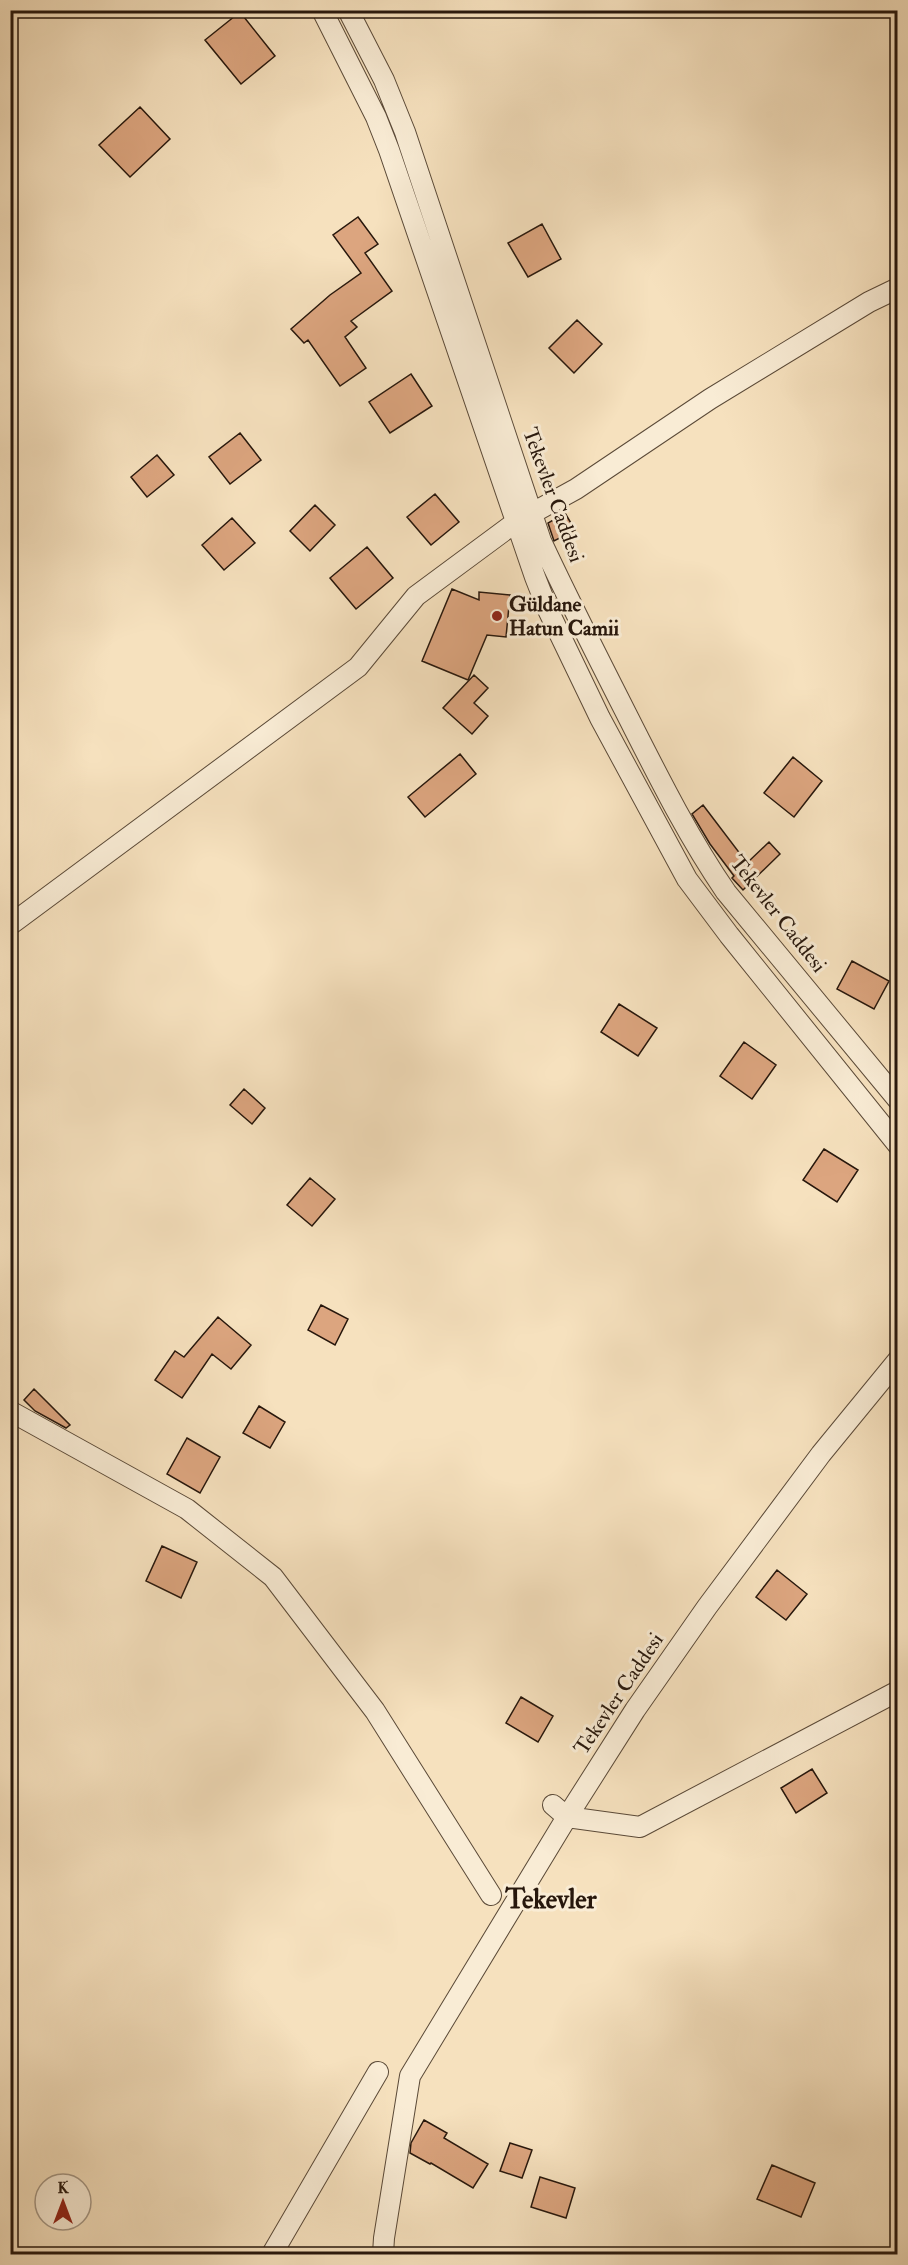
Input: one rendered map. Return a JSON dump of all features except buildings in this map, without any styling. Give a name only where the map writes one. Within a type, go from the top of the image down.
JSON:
[{"type":"street","points":[[322,10],[376,117],[389,150],[524,518],[548,610],[600,718],[687,879],[897,1145]]},
{"type":"street","name":"Tekevler Caddesi","points":[[348,10],[384,80],[405,132],[524,518],[541,541],[679,818],[699,852],[726,892],[897,1100]]},
{"type":"street","points":[[10,925],[358,667],[416,596],[524,518],[576,489],[710,399],[869,302],[897,288]]},
{"type":"street","name":"Tekevler Caddesi","points":[[383,2254],[410,2076],[560,1811],[635,1710],[706,1607],[821,1454],[897,1360]]},
{"type":"street","points":[[10,1411],[187,1509],[273,1576],[375,1711],[491,1895]]},
{"type":"street","points":[[560,1811],[640,1827],[897,1691]]},
{"type":"street","points":[[272,2254],[378,2072]]},
{"type":"place","name":"Güldane Hatun Camii","points":[[497,616]]},
{"type":"district","name":"Tekevler","points":[[551,1899]]}]
